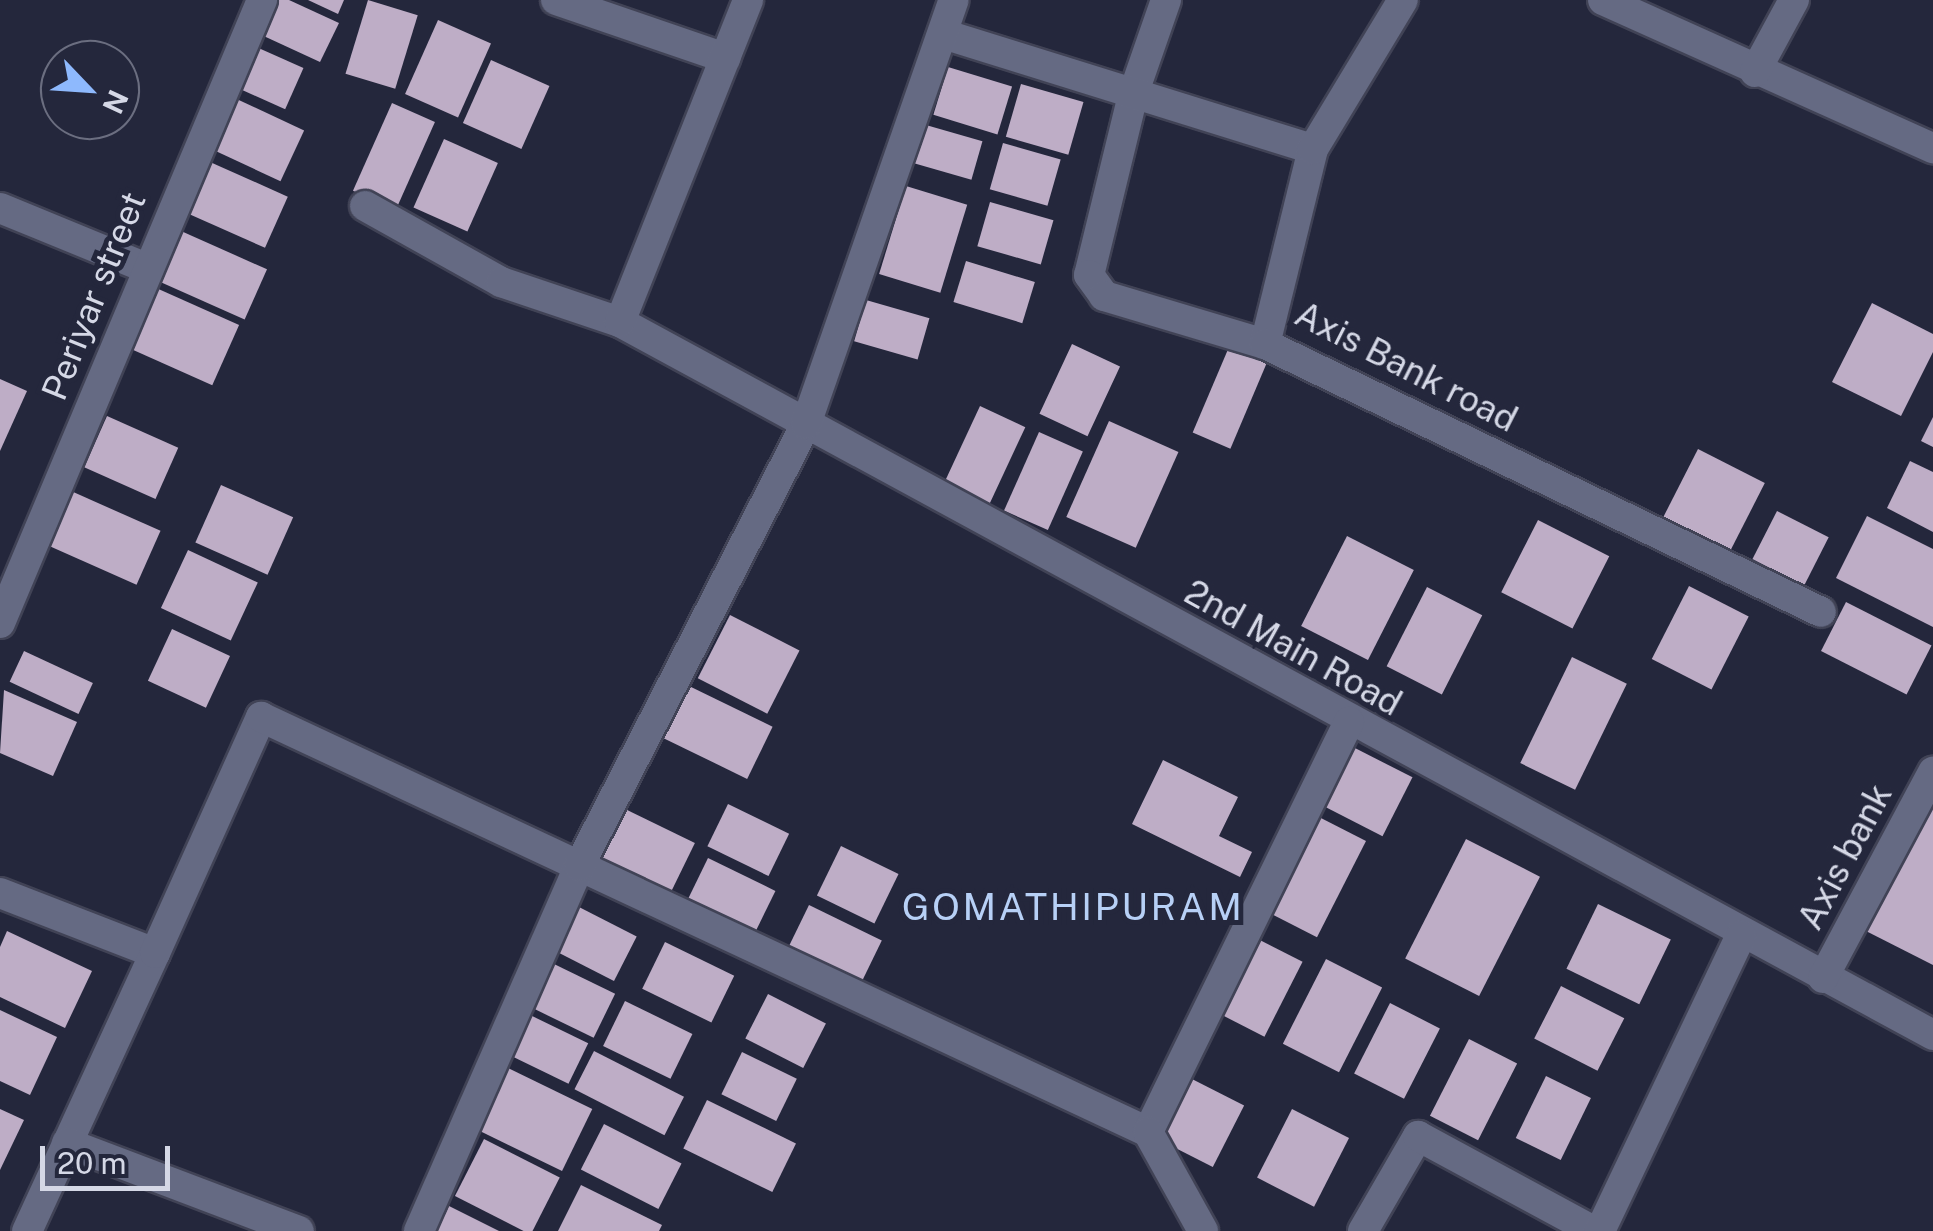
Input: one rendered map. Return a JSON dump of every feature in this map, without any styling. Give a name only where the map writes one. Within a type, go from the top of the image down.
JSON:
[{"type":"street","name":"Periyar street","points":[[0,624],[146,268],[262,0]]},
{"type":"street","points":[[556,0],[726,58]]},
{"type":"street","points":[[620,322],[748,0]]},
{"type":"street","points":[[420,1231],[580,866],[806,424],[954,0]]},
{"type":"street","points":[[1166,0],[1133,95],[1089,275],[1094,288],[1265,344]]},
{"type":"street","name":"Axis Bank road","points":[[1403,0],[1313,149],[1265,344],[1821,612]]},
{"type":"street","points":[[1602,0],[1754,72],[1933,148]]},
{"type":"street","points":[[1754,72],[1794,0]]},
{"type":"street","points":[[942,34],[1313,149]]},
{"type":"street","name":"2nd Main Road","points":[[365,206],[502,282],[620,322],[1740,936],[1933,1035]]},
{"type":"street","points":[[0,208],[146,268]]},
{"type":"street","points":[[26,1231],[261,717],[1148,1132],[1203,1231]]},
{"type":"street","points":[[1148,1132],[1349,722]]},
{"type":"street","name":"Axis bank","points":[[1823,978],[1933,772]]},
{"type":"street","points":[[0,893],[155,953]]},
{"type":"street","points":[[1363,1231],[1418,1136],[1597,1231],[1740,936]]},
{"type":"street","points":[[67,1143],[299,1231]]},
{"type":"building","points":[[269,0],[289,0],[339,23],[320,62],[255,32]]},
{"type":"building","points":[[308,0],[344,0],[338,14]]},
{"type":"building","points":[[368,0],[418,15],[395,89],[345,74]]},
{"type":"building","points":[[438,20],[491,44],[458,118],[405,94]]},
{"type":"building","points":[[245,42],[303,68],[285,109],[227,83]]},
{"type":"building","points":[[491,60],[549,86],[521,149],[463,123]]},
{"type":"building","points":[[948,67],[1012,87],[997,134],[933,115]]},
{"type":"building","points":[[1021,84],[1083,102],[1068,155],[1006,137]]},
{"type":"building","points":[[228,95],[304,130],[280,181],[204,146]]},
{"type":"building","points":[[392,103],[435,122],[396,210],[353,191]]},
{"type":"building","points":[[919,123],[982,141],[971,180],[908,161]]},
{"type":"building","points":[[444,139],[498,163],[467,232],[413,208]]},
{"type":"building","points":[[1003,143],[1061,160],[1047,206],[990,189]]},
{"type":"building","points":[[201,158],[288,197],[265,248],[178,209]]},
{"type":"building","points":[[906,186],[967,205],[940,293],[879,274]]},
{"type":"building","points":[[990,202],[1053,220],[1041,264],[977,246]]},
{"type":"building","points":[[172,227],[267,269],[245,320],[150,277]]},
{"type":"building","points":[[966,261],[1035,282],[1022,323],[953,302]]},
{"type":"building","points":[[145,283],[239,325],[212,385],[118,343]]},
{"type":"building","points":[[866,300],[929,318],[918,360],[854,341]]},
{"type":"building","points":[[1872,303],[1933,334],[1933,352],[1901,416],[1832,382]]},
{"type":"building","points":[[1072,344],[1120,366],[1087,436],[1039,414]]},
{"type":"building","points":[[1229,347],[1267,363],[1230,449],[1193,433]]},
{"type":"building","points":[[0,379],[27,391],[0,451]]},
{"type":"building","points":[[980,406],[1025,427],[990,503],[945,482]]},
{"type":"building","points":[[107,416],[178,448],[155,499],[84,467]]},
{"type":"building","points":[[1933,417],[1933,447],[1921,441]]},
{"type":"building","points":[[1109,421],[1178,452],[1136,548],[1066,517]]},
{"type":"building","points":[[1039,432],[1083,452],[1048,530],[1004,511]]},
{"type":"building","points":[[1698,449],[1765,483],[1729,554],[1662,520]]},
{"type":"building","points":[[1910,461],[1933,472],[1933,532],[1887,508]]},
{"type":"building","points":[[221,485],[293,517],[268,575],[195,543]]},
{"type":"building","points":[[71,491],[161,531],[137,585],[47,545]]},
{"type":"building","points":[[1777,511],[1829,537],[1804,585],[1752,559]]},
{"type":"building","points":[[1867,516],[1933,549],[1933,627],[1836,578]]},
{"type":"building","points":[[1538,520],[1609,556],[1573,628],[1501,592]]},
{"type":"building","points":[[1347,536],[1414,570],[1368,660],[1301,626]]},
{"type":"building","points":[[188,550],[258,583],[231,641],[161,608]]},
{"type":"building","points":[[1689,586],[1749,616],[1711,689],[1652,659]]},
{"type":"building","points":[[1427,587],[1482,615],[1442,694],[1387,666]]},
{"type":"building","points":[[1846,602],[1932,646],[1907,695],[1821,651]]},
{"type":"building","points":[[730,615],[799,650],[767,714],[698,678]]},
{"type":"building","points":[[172,629],[230,656],[206,708],[148,681]]},
{"type":"building","points":[[24,651],[93,683],[79,714],[10,682]]},
{"type":"building","points":[[1572,657],[1627,684],[1575,790],[1520,763]]},
{"type":"building","points":[[689,686],[773,727],[747,779],[664,738]]},
{"type":"building","points":[[4,690],[77,722],[53,776],[0,753]]},
{"type":"building","points":[[1351,746],[1412,777],[1383,836],[1321,805]]},
{"type":"building","points":[[1163,760],[1238,797],[1219,836],[1252,852],[1240,877],[1132,824]]},
{"type":"building","points":[[1933,788],[1933,965],[1862,929]]},
{"type":"building","points":[[728,804],[789,834],[769,876],[707,846]]},
{"type":"building","points":[[623,808],[695,843],[669,896],[597,861]]},
{"type":"building","points":[[1317,816],[1366,841],[1317,937],[1268,912]]},
{"type":"building","points":[[1466,839],[1540,877],[1479,996],[1405,958]]},
{"type":"building","points":[[841,846],[899,874],[874,923],[817,895]]},
{"type":"building","points":[[708,858],[775,891],[753,936],[686,903]]},
{"type":"building","points":[[1598,904],[1671,940],[1639,1004],[1566,969]]},
{"type":"building","points":[[809,905],[882,941],[858,990],[785,954]]},
{"type":"building","points":[[577,906],[637,936],[614,981],[554,951]]},
{"type":"building","points":[[7,931],[92,971],[65,1028],[0,997],[0,947]]},
{"type":"building","points":[[1250,935],[1303,962],[1264,1037],[1212,1010]]},
{"type":"building","points":[[665,942],[734,976],[711,1022],[642,989]]},
{"type":"building","points":[[1326,959],[1382,988],[1339,1072],[1283,1044]]},
{"type":"building","points":[[554,964],[615,994],[594,1038],[533,1008]]},
{"type":"building","points":[[1561,986],[1624,1018],[1597,1071],[1534,1039]]},
{"type":"building","points":[[768,994],[826,1024],[803,1068],[745,1039]]},
{"type":"building","points":[[625,1001],[692,1034],[670,1079],[603,1046]]},
{"type":"building","points":[[1390,1003],[1440,1028],[1404,1099],[1354,1073]]},
{"type":"building","points":[[0,1010],[57,1037],[30,1095],[0,1081]]},
{"type":"building","points":[[528,1014],[588,1043],[568,1084],[508,1054]]},
{"type":"building","points":[[1469,1039],[1517,1064],[1478,1140],[1430,1116]]},
{"type":"building","points":[[594,1051],[684,1097],[664,1135],[574,1089]]},
{"type":"building","points":[[742,1052],[797,1079],[776,1121],[721,1094]]},
{"type":"building","points":[[506,1067],[592,1109],[562,1171],[476,1129]]},
{"type":"building","points":[[1546,1076],[1591,1098],[1561,1160],[1516,1138]]},
{"type":"building","points":[[1188,1077],[1244,1106],[1213,1167],[1157,1138]]},
{"type":"building","points":[[707,1100],[796,1143],[772,1192],[683,1149]]},
{"type":"building","points":[[0,1109],[24,1120],[0,1170]]},
{"type":"building","points":[[1292,1109],[1349,1138],[1314,1207],[1257,1178]]},
{"type":"building","points":[[604,1124],[682,1163],[658,1209],[581,1169]]},
{"type":"building","points":[[484,1139],[560,1178],[533,1231],[524,1231],[455,1196]]},
{"type":"building","points":[[581,1185],[662,1225],[659,1231],[558,1231]]},
{"type":"building","points":[[449,1206],[499,1231],[437,1231]]},
{"type":"district","name":"GOMATHIPURAM","points":[[1073,907]]}]
